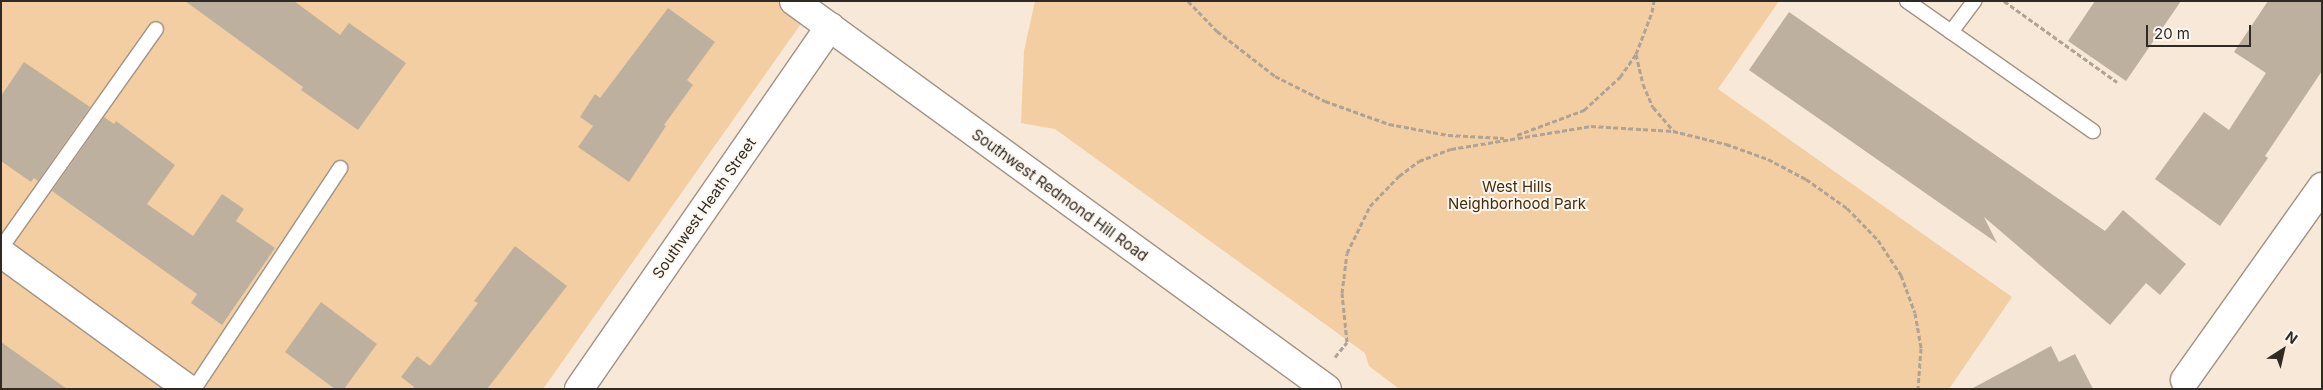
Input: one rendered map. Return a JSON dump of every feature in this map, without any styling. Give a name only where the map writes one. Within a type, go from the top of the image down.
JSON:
[{"type":"street","name":"Southwest Redmond Hill Road","points":[[794,1],[1322,385]]},
{"type":"street","name":"Southwest Heath Street","points":[[579,389],[830,27]]},
{"type":"street","points":[[2185,380],[2322,187]]},
{"type":"street","points":[[1,254],[188,389]]},
{"type":"lane","points":[[1907,1],[2093,131]]},
{"type":"lane","points":[[1952,32],[1974,1]]},
{"type":"lane","points":[[1,248],[156,29]]},
{"type":"lane","points":[[194,389],[340,168]]},
{"type":"path","points":[[1188,1],[1217,31],[1275,76],[1325,101],[1389,124],[1448,135],[1509,138],[1584,110],[1620,77],[1636,54],[1652,12],[1654,1]]},
{"type":"path","points":[[2004,1],[2117,82]]},
{"type":"path","points":[[1636,54],[1643,84],[1653,107],[1673,131]]},
{"type":"path","points":[[1322,385],[1347,342],[1342,293],[1347,253],[1370,206],[1399,176],[1419,162],[1451,149],[1591,126],[1673,131],[1751,153],[1806,179],[1846,208],[1878,240],[1900,275],[1915,313],[1921,348],[1918,389]]},
{"type":"green space","points":[[1,1],[817,1],[543,389],[1,389]]},
{"type":"green space","name":"West Hills Neighborhood Park","points":[[1035,1],[1779,1],[1718,89],[2012,297],[1949,389],[1398,388],[1369,366],[1365,353],[1055,129],[1021,123],[1024,51]]},
{"type":"building","points":[[185,1],[294,1],[340,35],[349,23],[406,63],[358,130],[301,90],[303,87]]},
{"type":"building","points":[[2095,1],[2181,1],[2126,81],[2068,41]]},
{"type":"building","points":[[2268,1],[2322,1],[2322,71],[2265,156],[2268,158],[2220,226],[2155,179],[2204,112],[2229,130],[2266,73],[2234,52]]},
{"type":"building","points":[[668,8],[715,42],[687,80],[693,85],[664,125],[666,126],[629,182],[578,147],[593,126],[580,117],[595,94],[600,98]]},
{"type":"building","points":[[1789,12],[2105,231],[2123,210],[2186,264],[2160,295],[2146,283],[2110,325],[1984,217],[1997,243],[1749,70]]},
{"type":"building","points":[[24,62],[90,107],[38,181],[34,178],[31,182],[1,161],[1,96]]},
{"type":"building","points":[[104,117],[114,124],[116,121],[175,165],[147,204],[193,236],[222,194],[244,209],[236,221],[275,248],[222,325],[191,303],[197,294],[52,191]]},
{"type":"building","points":[[515,246],[567,286],[487,389],[412,389],[414,387],[401,377],[417,356],[430,366],[478,303],[474,301]]},
{"type":"building","points":[[321,302],[377,344],[344,389],[335,389],[285,352]]},
{"type":"building","points":[[1,342],[67,389],[1,389]]},
{"type":"building","points":[[2051,346],[2059,362],[2075,354],[2093,389],[1971,389]]}]
